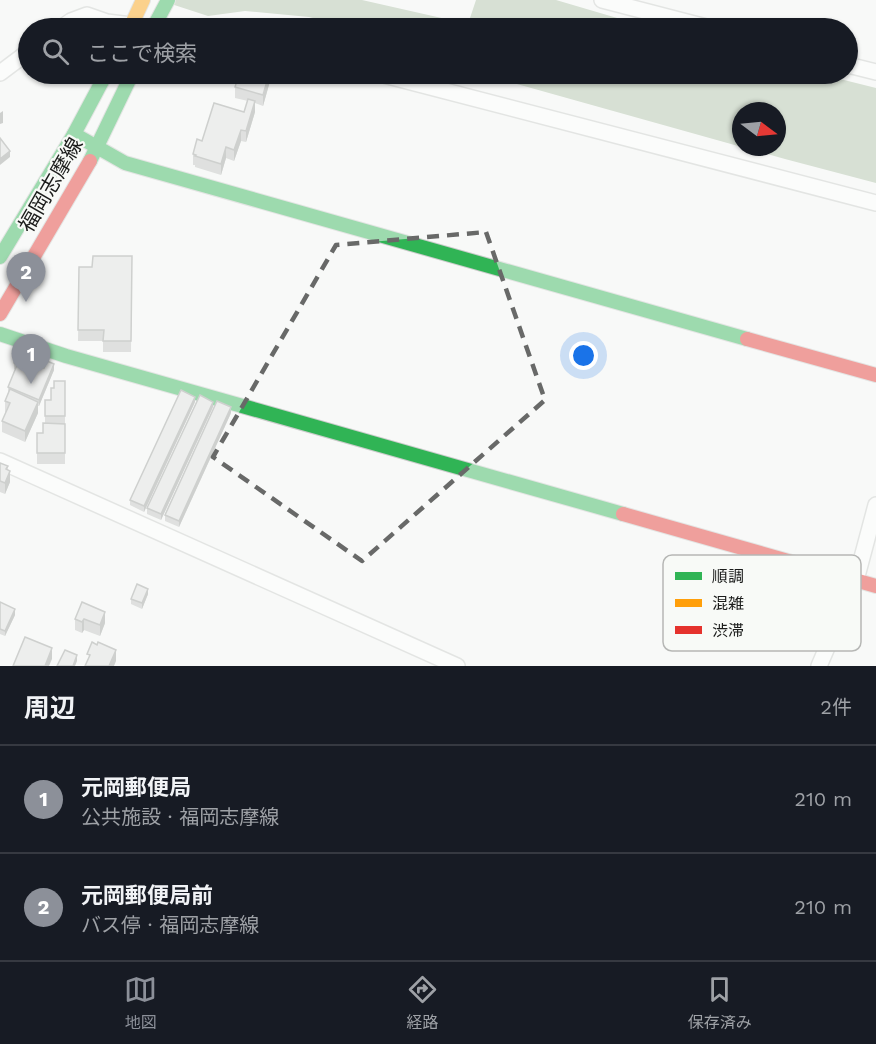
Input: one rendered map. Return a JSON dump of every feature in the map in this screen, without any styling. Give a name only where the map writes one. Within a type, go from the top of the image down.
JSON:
[{"type":"street","points":[[134,18],[143,0]]},
{"type":"street","points":[[159,18],[168,0]]},
{"type":"street","points":[[602,0],[671,18]]},
{"type":"street","points":[[79,18],[87,15],[96,18]]},
{"type":"street","points":[[0,73],[18,60]]},
{"type":"street","points":[[858,68],[876,72]]},
{"type":"street","name":"福岡志摩線","points":[[0,257],[74,134],[101,84]]},
{"type":"street","name":"福岡志摩線","points":[[0,314],[98,147],[127,84]]},
{"type":"street","points":[[418,84],[876,203]]},
{"type":"street","points":[[74,134],[125,163],[876,375]]},
{"type":"street","points":[[0,334],[89,363],[768,555]]},
{"type":"street","points":[[0,461],[458,666]]},
{"type":"street","points":[[861,561],[876,505]]},
{"type":"street","points":[[861,582],[876,586]]},
{"type":"street","points":[[819,666],[825,651]]},
{"type":"highlighted area","points":[[486,232],[545,400],[362,561],[213,457],[336,245]]},
{"type":"shaded area","points":[[159,0],[362,0],[442,18],[313,18],[245,11],[208,16]]},
{"type":"shaded area","points":[[476,0],[556,0],[617,18],[470,18]]},
{"type":"shaded area","points":[[517,84],[858,84],[876,88],[876,183],[776,156],[786,156],[786,102],[732,102],[732,144]]},
{"type":"building","points":[[236,84],[266,84],[263,95],[235,87]]},
{"type":"building","points":[[248,99],[255,101],[246,131],[241,130],[234,150],[226,147],[221,164],[195,156],[193,154],[197,139],[202,141],[214,103],[244,112]]},
{"type":"building","points":[[0,138],[10,151],[0,159]]},
{"type":"building","points":[[93,256],[132,256],[131,341],[103,341],[104,330],[78,330],[79,267],[92,267]]},
{"type":"building","points":[[16,357],[44,368],[47,361],[54,364],[39,400],[8,387],[17,365],[14,363]]},
{"type":"building","points":[[54,381],[65,381],[65,416],[45,416],[45,400],[51,400],[51,388],[54,388]]},
{"type":"building","points":[[10,389],[38,402],[25,431],[2,421],[10,403],[5,401]]},
{"type":"building","points":[[181,390],[195,397],[144,506],[130,500]]},
{"type":"building","points":[[200,395],[213,402],[161,514],[147,508]]},
{"type":"building","points":[[217,401],[231,407],[179,521],[165,515]]},
{"type":"building","points":[[43,423],[65,424],[65,453],[37,453],[37,433],[43,433]]},
{"type":"building","points":[[0,463],[8,466],[6,469],[10,471],[5,483],[0,481]]},
{"type":"building","points":[[137,584],[148,589],[142,603],[131,599]]},
{"type":"building","points":[[0,602],[15,609],[5,631],[0,629]]},
{"type":"building","points":[[82,602],[105,612],[100,625],[84,619],[82,622],[75,619]]},
{"type":"building","points":[[25,637],[52,648],[45,666],[13,666]]},
{"type":"building","points":[[92,642],[97,645],[98,642],[116,650],[109,666],[85,666]]},
{"type":"building","points":[[65,650],[77,655],[73,666],[57,666]]},
{"type":"traffic: fast","points":[[158,18],[168,0]]},
{"type":"traffic: fast","points":[[0,257],[74,134],[101,84]]},
{"type":"traffic: fast","points":[[90,161],[127,84]]},
{"type":"traffic: fast","points":[[74,134],[125,163],[747,339]]},
{"type":"traffic: fast","points":[[0,334],[66,356],[623,514]]},
{"type":"traffic: slow","points":[[135,18],[143,0]]},
{"type":"traffic: jam","points":[[0,314],[90,161]]},
{"type":"traffic: jam","points":[[747,339],[876,375]]},
{"type":"traffic: jam","points":[[623,514],[767,555]]},
{"type":"traffic: jam","points":[[861,582],[876,586]]},
{"type":"place","name":"元岡郵便局前","points":[[26,302]]},
{"type":"place","name":"元岡郵便局","points":[[31,384]]}]
